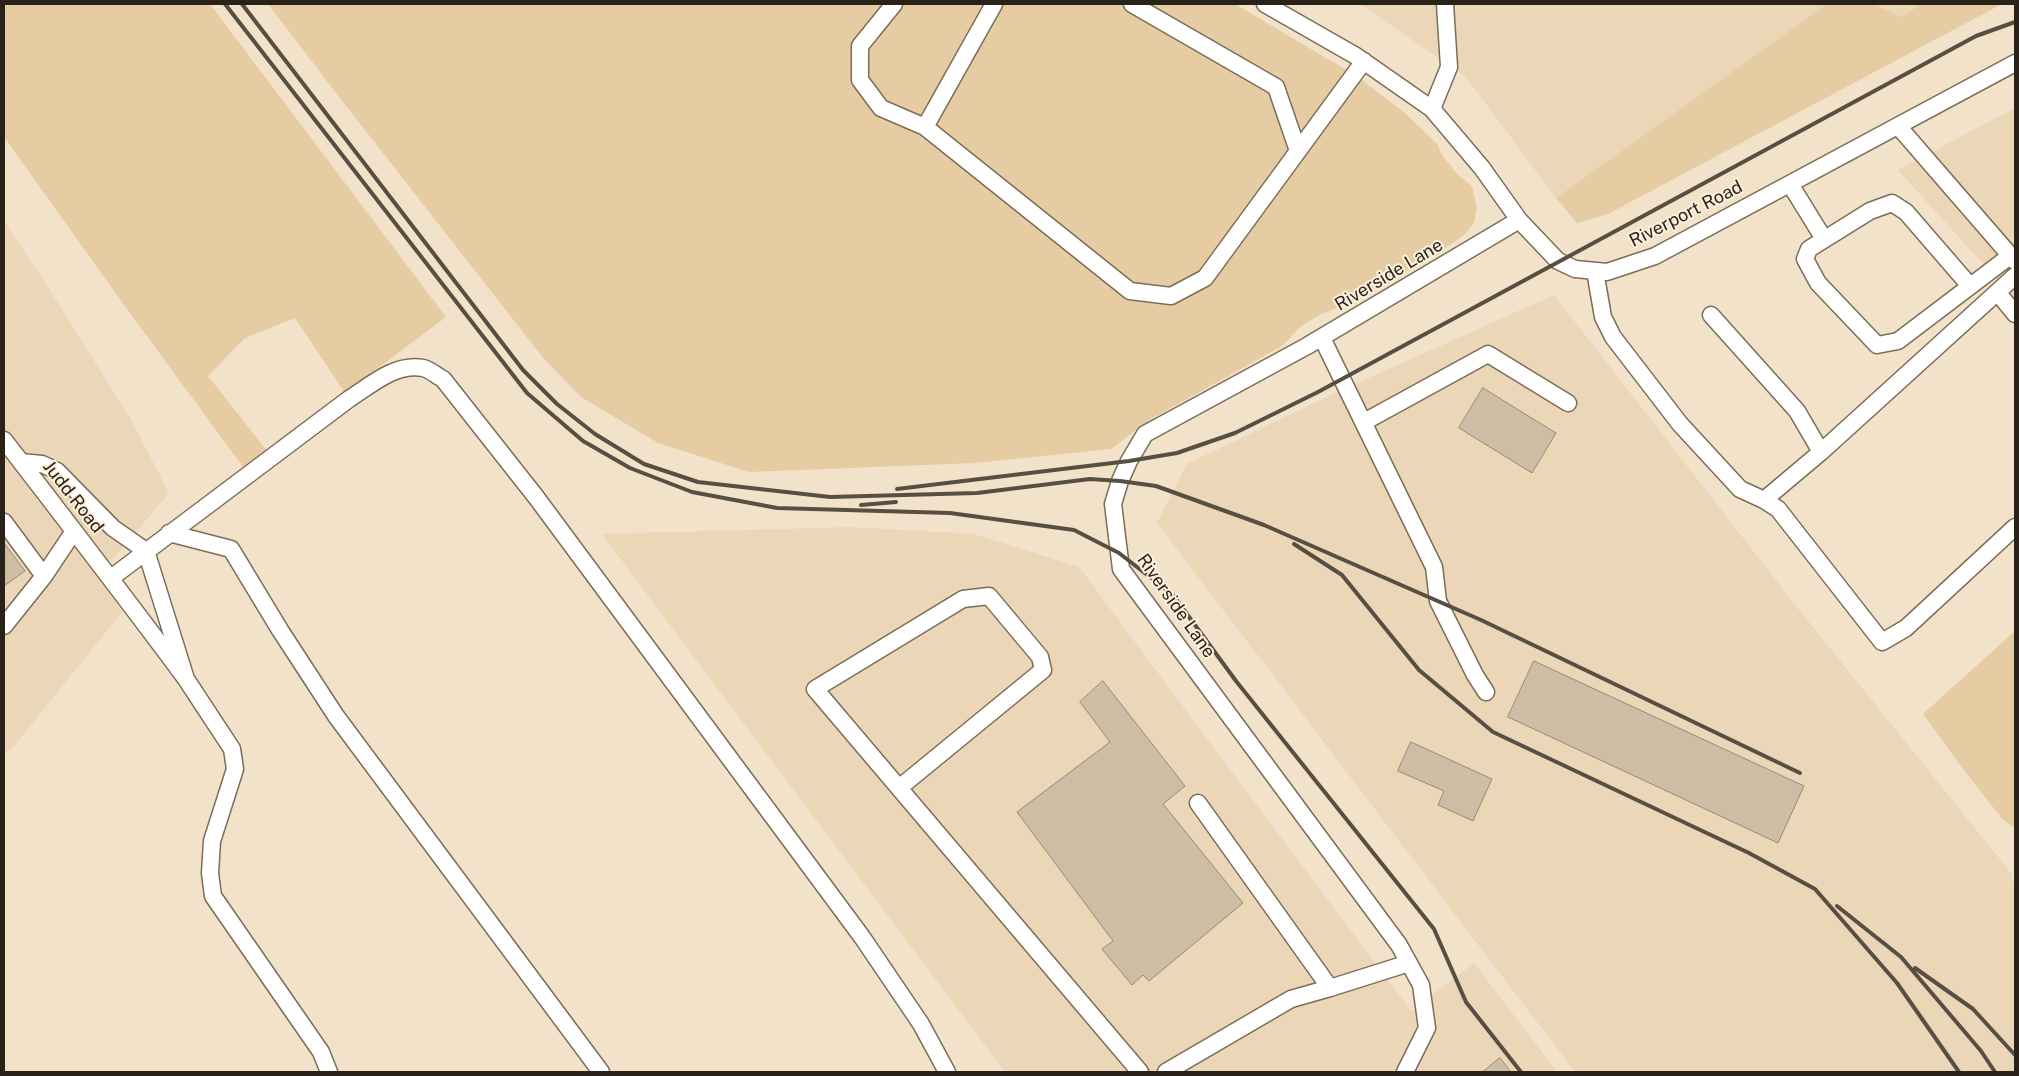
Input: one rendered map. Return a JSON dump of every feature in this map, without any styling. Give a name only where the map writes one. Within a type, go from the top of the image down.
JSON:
[{"type":"street","points":[[894,4],[860,46],[860,80],[881,108],[925,127],[1130,290],[1171,296],[1205,278],[1364,61]]},
{"type":"street","points":[[925,127],[994,4]]},
{"type":"street","points":[[1132,4],[1276,87],[1298,151]]},
{"type":"street","name":"Riverport Road","points":[[1265,4],[1364,61],[1432,109],[1482,168],[1520,220],[1558,261],[1575,269],[1607,272],[1655,256],[2015,62]]},
{"type":"street","points":[[1432,109],[1449,67],[1445,4]]},
{"type":"street","points":[[1898,126],[2013,258],[1970,286],[1898,341],[1877,345],[1818,283],[1804,259],[1809,248],[1870,211],[1892,203],[1906,212],[1970,286]]},
{"type":"street","points":[[1790,184],[1824,240]]},
{"type":"street","name":"Riverside Lane","points":[[1405,1072],[1427,1028],[1421,985],[1399,945],[1121,568],[1113,504],[1129,461],[1145,434],[1322,338],[1520,220]]},
{"type":"street","points":[[1595,271],[1603,317],[1613,337],[1680,424],[1740,489],[1778,509],[1882,642],[1906,628],[2015,527]]},
{"type":"street","points":[[1764,500],[1821,452],[2015,276]]},
{"type":"street","points":[[1998,293],[2015,314]]},
{"type":"street","points":[[1710,315],[1797,411],[1821,452]]},
{"type":"street","points":[[1322,338],[1434,567],[1438,601],[1475,675],[1486,692]]},
{"type":"street","points":[[1364,422],[1488,354],[1568,402]]},
{"type":"street","points":[[111,578],[349,399],[389,373],[404,367],[424,368],[443,379],[536,497],[862,937],[921,1024],[947,1072]]},
{"type":"street","name":"Judd Road","points":[[4,440],[111,578],[186,679]]},
{"type":"street","points":[[21,462],[42,464],[57,471],[113,528],[146,551],[186,679],[232,749],[235,770],[212,841],[210,873],[213,896],[321,1052],[330,1072]]},
{"type":"street","points":[[4,522],[44,576]]},
{"type":"street","points":[[4,626],[44,576],[74,531]]},
{"type":"street","points":[[169,534],[231,549],[280,630],[336,716],[600,1072]]},
{"type":"street","points":[[899,788],[1043,670],[1040,657],[989,596],[964,599],[815,689],[899,788],[1140,1072]]},
{"type":"street","points":[[1198,803],[1330,988]]},
{"type":"street","points":[[1166,1072],[1291,999],[1409,963]]},
{"type":"shaded area","points":[[4,4],[210,4],[446,317],[345,393],[295,318],[245,338],[208,376],[268,452],[243,467],[4,137]]},
{"type":"shaded area","points":[[268,4],[1235,4],[1358,77],[1405,113],[1437,144],[1443,156],[1457,174],[1472,186],[1477,208],[1474,223],[1464,235],[1440,252],[1346,305],[1319,315],[1299,328],[1282,346],[1151,419],[1111,449],[975,463],[749,472],[658,443],[581,397],[544,359]]},
{"type":"shaded area","points":[[1360,4],[1827,4],[1556,198],[1466,77]]},
{"type":"shaded area","points":[[1827,4],[1873,4],[1902,17],[1921,4],[2002,4],[1608,214],[1577,223],[1556,198]]},
{"type":"shaded area","points":[[1873,4],[1921,4],[1902,17]]},
{"type":"shaded area","points":[[2015,108],[2015,299],[1898,170]]},
{"type":"shaded area","points":[[4,221],[41,276],[130,418],[169,493],[98,577],[122,612],[14,746],[4,753]]},
{"type":"shaded area","points":[[1554,295],[1800,611],[2011,873],[2015,890],[2015,1072],[1575,1072],[1157,523],[1187,464],[1335,393]]},
{"type":"shaded area","points":[[850,527],[974,534],[1079,567],[1411,1011],[1474,963],[1557,1072],[1005,1072],[602,534]]},
{"type":"shaded area","points":[[2015,631],[2015,828],[2003,820],[1923,714]]},
{"type":"building","points":[[1483,388],[1556,433],[1532,473],[1459,428]]},
{"type":"building","points":[[4,543],[25,571],[4,586]]},
{"type":"building","points":[[1534,661],[1804,786],[1778,843],[1508,717]]},
{"type":"building","points":[[1103,681],[1185,786],[1163,804],[1243,903],[1149,981],[1143,975],[1132,985],[1102,949],[1113,941],[1017,812],[1110,742],[1080,702]]},
{"type":"building","points":[[1411,742],[1492,779],[1473,821],[1438,805],[1444,791],[1398,771]]},
{"type":"building","points":[[1500,1058],[1511,1072],[1483,1072]]},
{"type":"railway","points":[[225,4],[527,393],[583,441],[630,468],[692,492],[777,508],[950,513],[1074,530],[1119,553],[1173,595],[1236,681],[1434,929],[1466,1002],[1521,1072]]},
{"type":"railway","points":[[242,4],[523,370],[557,404],[595,434],[644,464],[698,482],[830,497],[977,493],[1090,479],[1156,486],[1264,525],[1481,620],[1800,773]]},
{"type":"railway","points":[[897,489],[1129,461],[1177,453],[1235,433],[1318,392],[1976,36],[2015,22]]},
{"type":"railway","points":[[861,505],[896,502]]},
{"type":"railway","points":[[1294,544],[1342,575],[1419,670],[1493,732],[1749,853],[1815,889],[1897,983],[1959,1072]]},
{"type":"railway","points":[[1837,906],[1901,957],[1981,1051],[1995,1072]]},
{"type":"railway","points":[[1915,968],[1973,1009],[2015,1055]]}]
